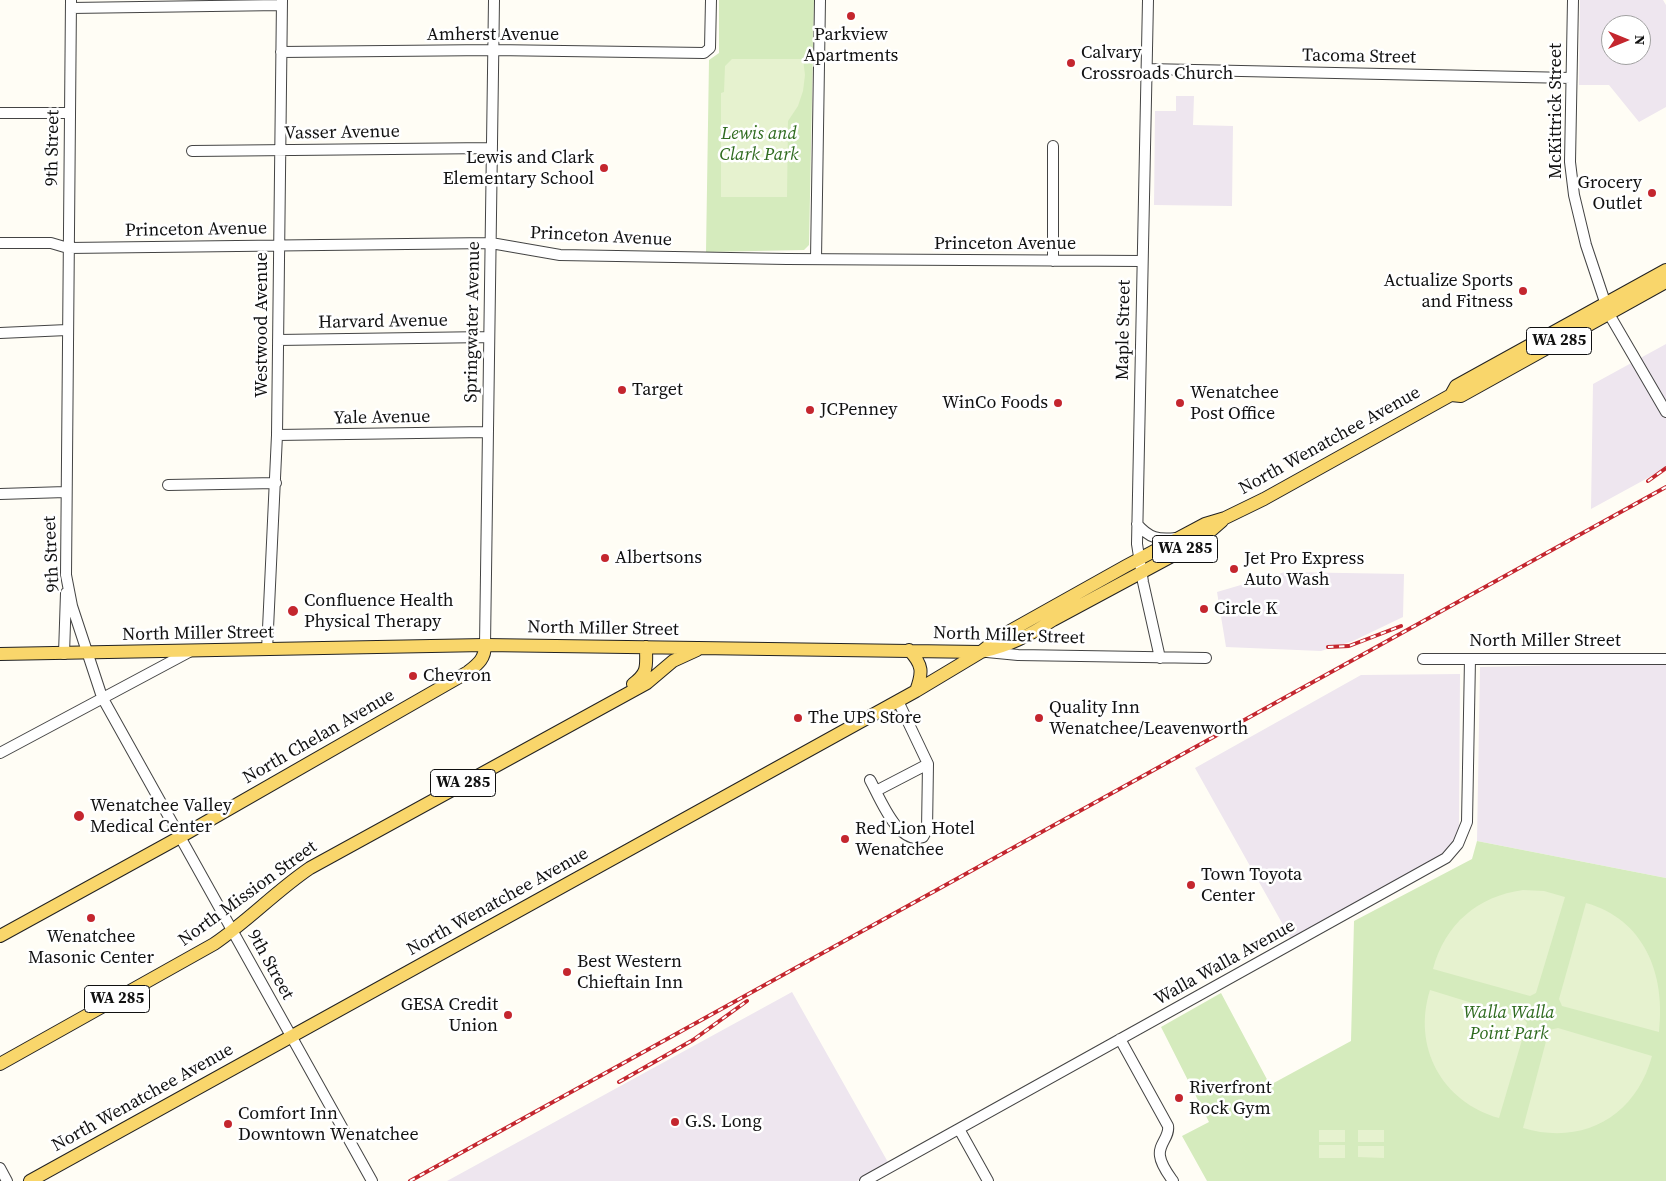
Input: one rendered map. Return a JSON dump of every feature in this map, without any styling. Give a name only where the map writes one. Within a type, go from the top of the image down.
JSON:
[{"type":"main road","name":"North Wenatchee Avenue","points":[[30,1181],[916,691],[981,652],[1009,645],[1140,566],[1179,538],[1205,524],[1225,518],[1451,395],[1461,396],[1607,309],[1666,270]]},
{"type":"main road","name":"North Wenatchee Avenue","points":[[1607,309],[1666,282]]},
{"type":"main road","name":"North Wenatchee Avenue","points":[[1140,566],[1198,542],[1225,518]]},
{"type":"main road","name":"North Miller Street","points":[[0,654],[87,654],[485,645],[981,652]]},
{"type":"main road","name":"North Chelan Avenue","points":[[0,936],[180,837],[468,672],[480,663],[485,654],[485,645]]},
{"type":"main road","name":"North Mission Street","points":[[622,696],[643,676],[646,647]]},
{"type":"main road","name":"North Mission Street","points":[[0,1064],[175,967],[232,932],[283,886],[310,868],[647,683],[673,661],[701,648]]},
{"type":"main road","points":[[909,650],[919,661],[922,669],[916,691]]},
{"type":"street","name":"Springwater Avenue","points":[[485,645],[494,0]]},
{"type":"street","name":"Amherst Avenue","points":[[282,52],[493,50],[704,53],[710,48],[711,0]]},
{"type":"street","points":[[816,259],[820,0]]},
{"type":"street","name":"Maple Street","points":[[1148,0],[1137,524],[1140,566],[1160,658]]},
{"type":"street","name":"McKittrick Street","points":[[1573,0],[1570,162],[1573,189],[1586,245],[1607,309],[1662,395],[1666,412]]},
{"type":"street","points":[[71,4],[282,2]]},
{"type":"street","name":"Westwood Avenue","points":[[267,650],[276,483],[282,2]]},
{"type":"street","name":"9th Street","points":[[71,4],[66,575],[72,606],[102,697],[372,1181]]},
{"type":"street","name":"Tacoma Street","points":[[1147,69],[1571,78]]},
{"type":"street","points":[[0,113],[70,113]]},
{"type":"street","points":[[1053,146],[1053,261]]},
{"type":"street","name":"Vasser Avenue","points":[[192,152],[492,148]]},
{"type":"street","name":"Princeton Avenue","points":[[0,243],[51,243],[68,248],[491,243],[560,254],[816,259],[1142,261]]},
{"type":"street","points":[[0,333],[67,330]]},
{"type":"street","name":"Harvard Avenue","points":[[278,340],[488,337]]},
{"type":"street","name":"Yale Avenue","points":[[277,435],[487,432]]},
{"type":"street","points":[[168,486],[276,483]]},
{"type":"street","points":[[0,494],[66,492]]},
{"type":"street","name":"WA 285","points":[[1137,524],[1145,534],[1153,538],[1160,540],[1179,538]]},
{"type":"street","points":[[64,654],[66,575]]},
{"type":"street","points":[[0,753],[189,652]]},
{"type":"street","name":"North Miller Street","points":[[981,652],[1018,655],[1206,658]]},
{"type":"street","name":"North Miller Street","points":[[1423,659],[1666,659]]},
{"type":"street","name":"Walla Walla Avenue","points":[[865,1181],[1436,865],[1455,849],[1462,839],[1467,822],[1470,659]]},
{"type":"street","points":[[870,780],[892,820],[904,835],[914,838],[923,837],[928,830],[928,764],[898,700]]},
{"type":"street","points":[[876,792],[928,764]]},
{"type":"street","points":[[1120,1040],[1168,1126],[1160,1157],[1173,1181]]},
{"type":"street","points":[[959,1129],[988,1181]]},
{"type":"street","points":[[0,1168],[7,1181]]},
{"type":"shaded area","points":[[1580,0],[1663,0],[1666,5],[1666,107],[1639,122],[1609,85],[1579,85]]},
{"type":"shaded area","points":[[1176,96],[1194,96],[1193,125],[1233,126],[1232,206],[1154,205],[1155,111],[1176,111]]},
{"type":"shaded area","points":[[1666,344],[1666,468],[1591,509],[1593,384]]},
{"type":"shaded area","points":[[1285,572],[1404,574],[1403,617],[1353,641],[1321,651],[1226,647],[1217,592]]},
{"type":"shaded area","points":[[1666,664],[1666,878],[1477,841],[1480,667]]},
{"type":"shaded area","points":[[1460,674],[1459,829],[1453,851],[1291,939],[1195,768],[1361,675]]},
{"type":"shaded area","points":[[792,992],[889,1164],[857,1181],[447,1181]]},
{"type":"green space","name":"Lewis and Clark Park","points":[[719,0],[814,0],[809,245],[804,250],[706,252],[709,60],[719,53]]},
{"type":"green space","points":[[732,59],[803,59],[805,75],[803,91],[798,106],[788,121],[787,197],[721,197],[721,93],[724,92],[725,66]]},
{"type":"green space","name":"Walla Walla Point Park","points":[[1477,841],[1666,878],[1666,1181],[1207,1181],[1182,1136],[1209,1122],[1161,1027],[1221,993],[1270,1085],[1351,1041],[1354,921],[1472,859]]},
{"type":"green space","points":[[1523,890],[1544,891],[1565,897],[1536,993],[1530,996],[1433,969],[1438,953],[1446,939],[1466,915],[1492,899],[1507,893]]},
{"type":"green space","points":[[1586,903],[1606,911],[1623,922],[1647,952],[1659,990],[1659,1032],[1562,1006],[1559,999]]},
{"type":"green space","points":[[1430,990],[1524,1019],[1527,1023],[1499,1118],[1479,1110],[1462,1099],[1447,1085],[1436,1069],[1429,1051],[1425,1032],[1425,1011]]},
{"type":"green space","points":[[1558,1028],[1652,1056],[1644,1077],[1634,1095],[1620,1110],[1604,1121],[1586,1129],[1566,1133],[1545,1133],[1523,1128],[1549,1030]]},
{"type":"green space","points":[[1319,1130],[1345,1130],[1345,1142],[1319,1142]]},
{"type":"green space","points":[[1358,1130],[1384,1130],[1384,1142],[1358,1142]]},
{"type":"green space","points":[[1319,1145],[1345,1145],[1345,1158],[1319,1158]]},
{"type":"green space","points":[[1358,1146],[1384,1146],[1384,1158],[1358,1157]]},
{"type":"railway","points":[[1648,481],[1666,468]]},
{"type":"railway","points":[[410,1181],[1666,487]]},
{"type":"railway","points":[[1328,647],[1349,646],[1401,626]]},
{"type":"railway","points":[[619,1082],[693,1040],[747,1001]]},
{"type":"place","name":"Parkview Apartments","points":[[851,16]]},
{"type":"place","name":"Calvary Crossroads Church","points":[[1071,63]]},
{"type":"place","name":"Lewis and Clark Elementary School","points":[[604,168]]},
{"type":"place","name":"Grocery Outlet","points":[[1652,193]]},
{"type":"place","name":"Actualize Sports and Fitness","points":[[1523,291]]},
{"type":"place","name":"Target","points":[[622,390]]},
{"type":"place","name":"WinCo Foods","points":[[1058,403]]},
{"type":"place","name":"Wenatchee Post Office","points":[[1180,403]]},
{"type":"place","name":"JCPenney","points":[[810,410]]},
{"type":"place","name":"Albertsons","points":[[605,558]]},
{"type":"place","name":"Jet Pro Express Auto Wash","points":[[1234,569]]},
{"type":"place","name":"Circle K","points":[[1204,609]]},
{"type":"place","name":"Confluence Health Physical Therapy","points":[[293,611]]},
{"type":"place","name":"Chevron","points":[[413,676]]},
{"type":"place","name":"The UPS Store","points":[[798,718]]},
{"type":"place","name":"Quality Inn Wenatchee/Leavenworth","points":[[1039,718]]},
{"type":"place","name":"Wenatchee Valley Medical Center","points":[[79,816]]},
{"type":"place","name":"Red Lion Hotel Wenatchee","points":[[845,839]]},
{"type":"place","name":"Town Toyota Center","points":[[1191,885]]},
{"type":"place","name":"Wenatchee Masonic Center","points":[[91,918]]},
{"type":"place","name":"Best Western Chieftain Inn","points":[[567,972]]},
{"type":"place","name":"GESA Credit Union","points":[[508,1015]]},
{"type":"place","name":"Riverfront Rock Gym","points":[[1179,1098]]},
{"type":"place","name":"G.S. Long","points":[[675,1122]]},
{"type":"place","name":"Comfort Inn Downtown Wenatchee","points":[[228,1124]]}]
